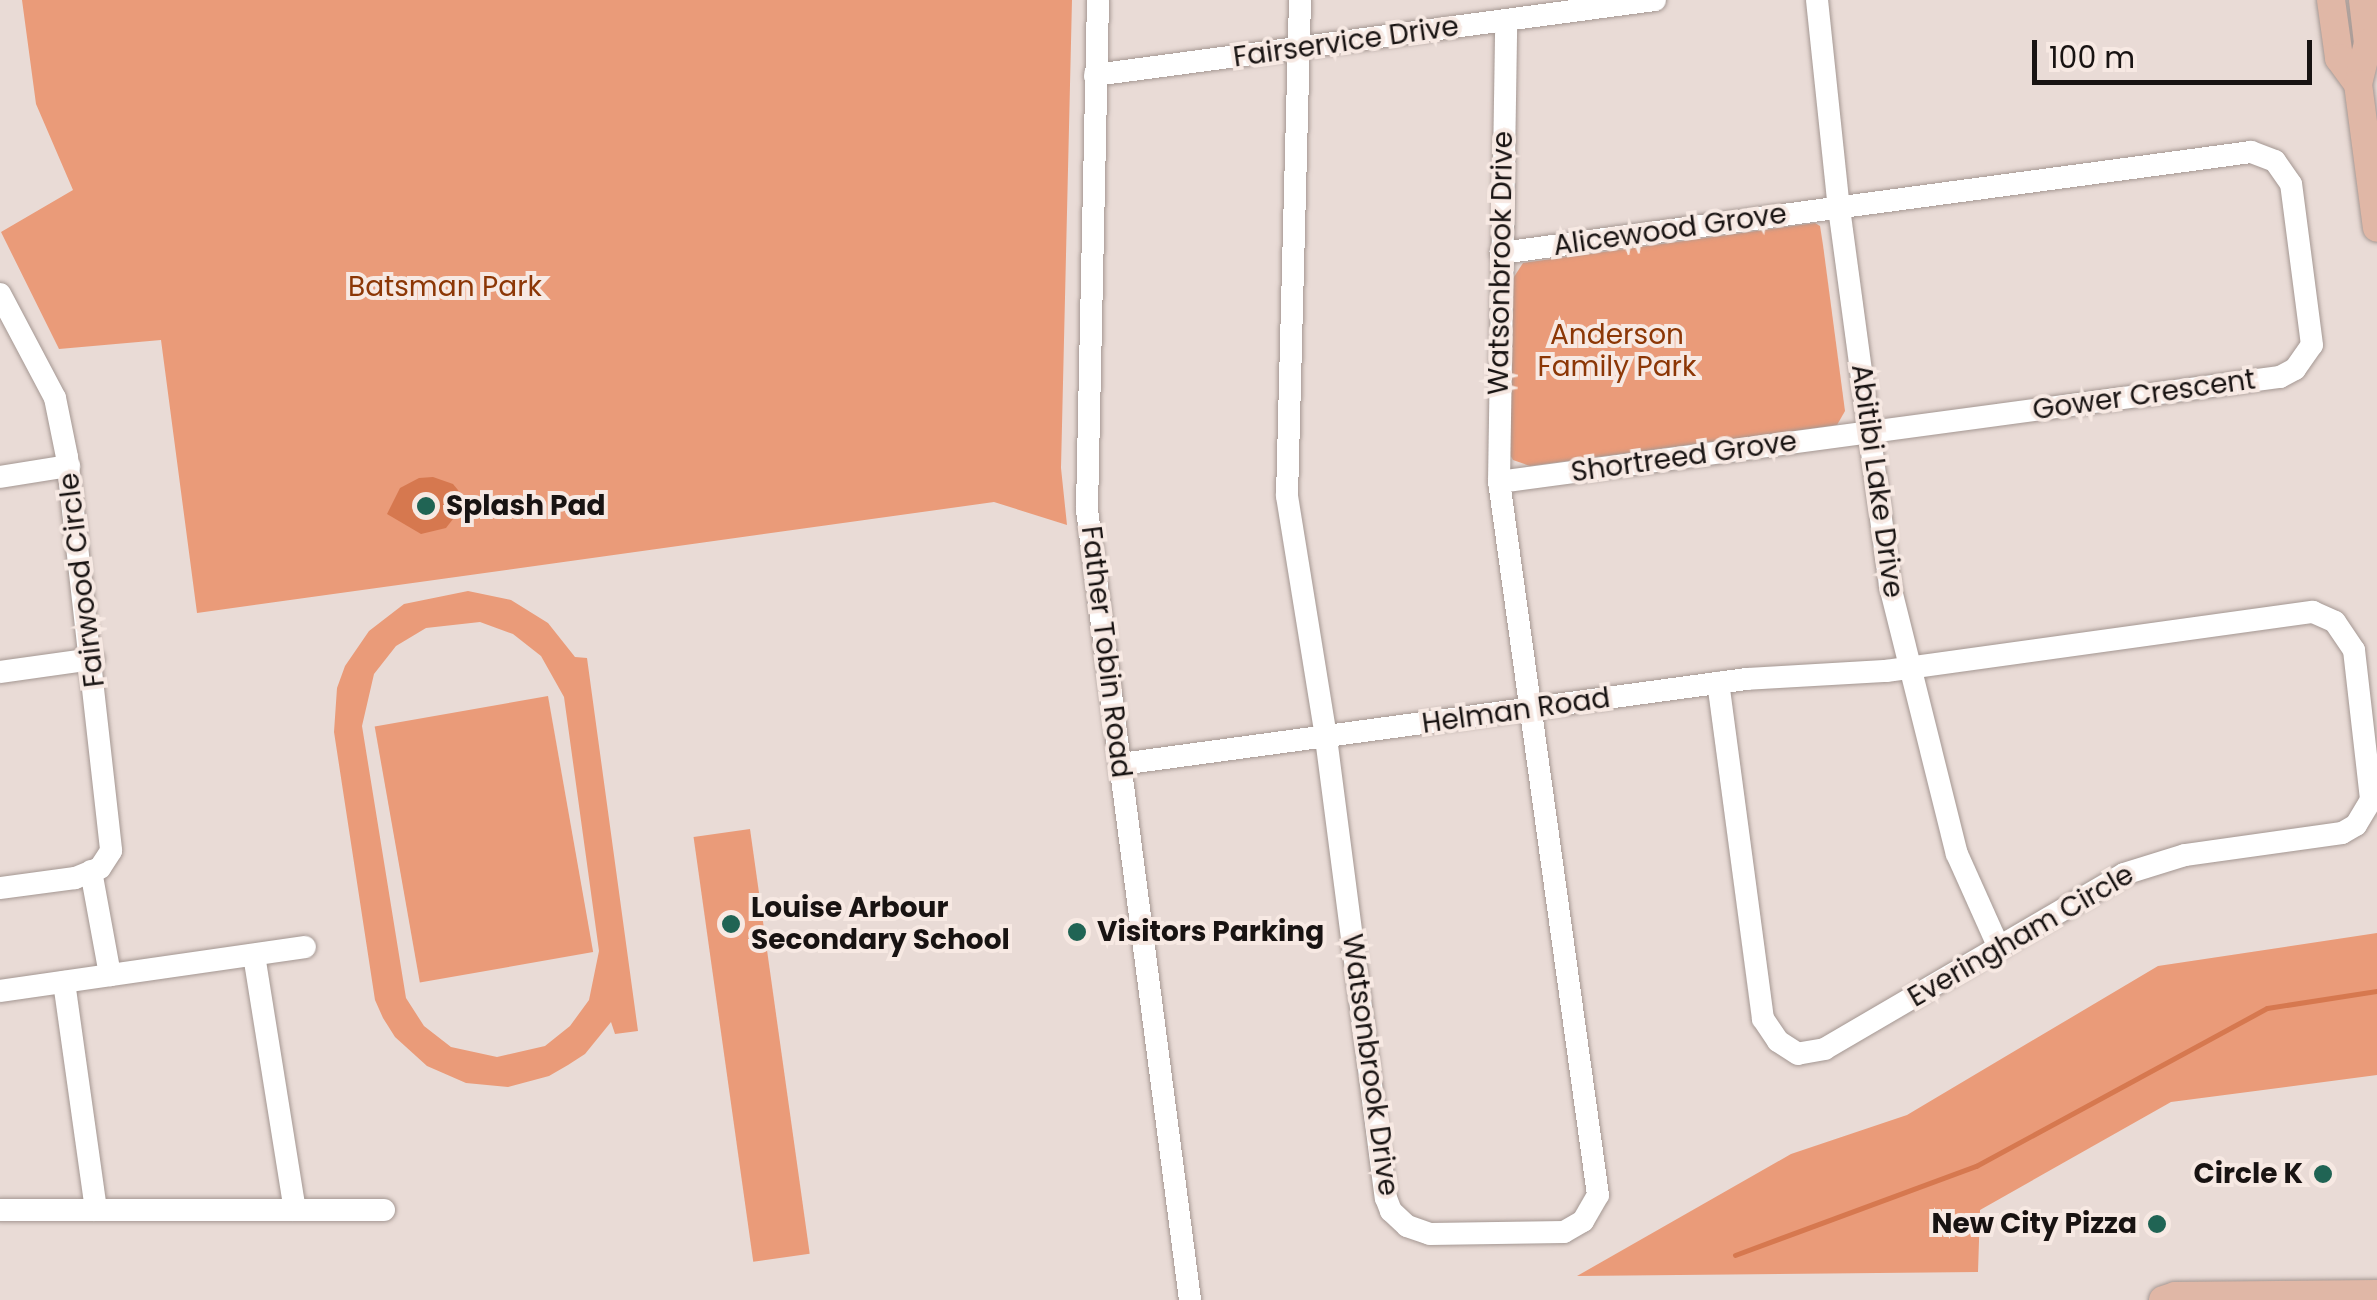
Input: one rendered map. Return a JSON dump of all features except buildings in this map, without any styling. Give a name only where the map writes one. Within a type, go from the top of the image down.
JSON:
[{"type":"main road","points":[[2331,0],[2339,58],[2358,84]]},
{"type":"main road","points":[[2364,0],[2368,44],[2358,84],[2377,228]]},
{"type":"main road","points":[[2163,1300],[2175,1296],[2377,1294]]},
{"type":"street","name":"Father Tobin Road","points":[[1098,0],[1087,497],[1190,1300]]},
{"type":"street","name":"Watsonbrook Drive","points":[[1300,0],[1287,496],[1326,738],[1392,1211],[1408,1226],[1430,1234],[1564,1232],[1593,1209],[1599,1179],[1580,1090],[1499,482],[1506,20]]},
{"type":"street","name":"Fairservice Drive","points":[[1095,75],[1609,3],[1655,0]]},
{"type":"street","name":"Abitibi Lake Drive","points":[[1817,0],[1839,208],[1890,586],[1957,854],[1999,948]]},
{"type":"street","name":"Gower Crescent","points":[[1839,208],[2251,152],[2275,161],[2292,184],[2312,345],[2295,369],[2280,377],[1869,432]]},
{"type":"street","name":"Alicewood Grove","points":[[1502,253],[1839,208]]},
{"type":"street","name":"Fairwood Circle","points":[[0,294],[55,398],[69,466],[111,850],[100,868],[91,872]]},
{"type":"street","name":"Shortreed Grove","points":[[1499,482],[1869,432]]},
{"type":"street","points":[[0,476],[69,466]]},
{"type":"street","name":"Everingham Circle","points":[[1718,684],[1763,1019],[1778,1041],[1798,1054],[1825,1049],[2124,874],[2157,860],[2324,838],[2356,824],[2366,812],[2372,788],[2354,650],[2334,622],[2302,612],[1912,667]]},
{"type":"street","points":[[0,672],[92,659]]},
{"type":"street","name":"Helman Road","points":[[1121,764],[1718,684],[1912,667]]},
{"type":"street","points":[[0,888],[91,872],[110,975]]},
{"type":"street","points":[[0,991],[305,947]]},
{"type":"street","points":[[254,954],[295,1210]]},
{"type":"street","points":[[64,982],[96,1210]]},
{"type":"street","points":[[0,1210],[384,1210]]},
{"type":"green space","name":"Batsman Park","points":[[22,0],[1072,0],[1061,468],[1067,525],[994,502],[197,613],[161,340],[59,349],[1,232],[73,190],[36,104]]},
{"type":"green space","name":"Anderson Family Park","points":[[1815,223],[1820,226],[1845,411],[1837,425],[1530,466],[1513,460],[1509,453],[1512,280],[1523,263]]},
{"type":"green space","points":[[468,591],[511,600],[548,623],[575,657],[587,658],[638,1031],[615,1034],[611,1022],[585,1054],[568,1065],[549,1076],[508,1087],[466,1083],[427,1066],[395,1037],[375,1000],[334,732],[337,688],[345,666],[369,631],[404,604]],"holes":[[[480,622],[513,634],[541,656],[564,697],[599,951],[589,1000],[570,1026],[545,1046],[497,1057],[451,1047],[424,1026],[406,998],[362,726],[374,674],[396,646],[426,628]]]},
{"type":"green space","points":[[548,696],[593,952],[420,983],[375,727]]},
{"type":"green space","points":[[750,829],[810,1254],[753,1262],[694,837]]},
{"type":"green space","points":[[2377,933],[2377,1075],[2171,1102],[1980,1210],[1978,1272],[1577,1276],[1791,1154],[1907,1115],[2158,966]]},
{"type":"shaded area","name":"Splash Pad","points":[[433,477],[453,484],[467,501],[446,528],[421,534],[387,514],[400,488],[419,478]]},
{"type":"waterway","points":[[1735,1255],[1976,1166],[2267,1008],[2377,991]]},
{"type":"place","name":"Splash Pad","points":[[426,506]]},
{"type":"place","name":"Louise Arbour Secondary School","points":[[731,924]]},
{"type":"place","name":"Visitors Parking","points":[[1077,932]]},
{"type":"place","name":"Circle K","points":[[2323,1174]]},
{"type":"place","name":"New City Pizza","points":[[2157,1224]]}]
